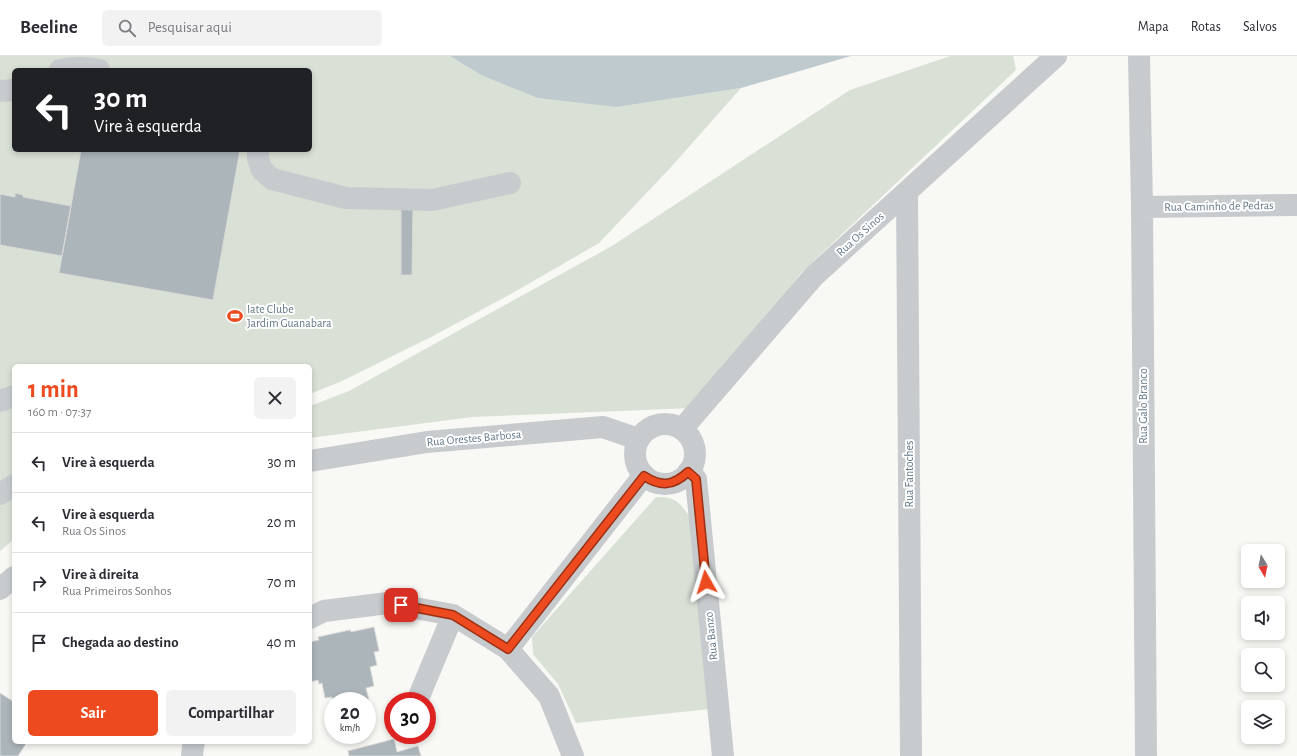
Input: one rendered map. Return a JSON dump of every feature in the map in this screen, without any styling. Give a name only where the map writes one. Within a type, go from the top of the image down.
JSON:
[{"type":"street","name":"Rua Os Sinos","points":[[682,428],[814,276],[1056,56]]},
{"type":"street","name":"Rua Galo Branco","points":[[1139,56],[1142,207],[1146,756]]},
{"type":"street","points":[[0,91],[12,90]]},
{"type":"street","points":[[258,152],[258,159],[262,170],[272,179],[346,198],[432,200],[510,183]]},
{"type":"street","name":"Rua Fantoches","points":[[907,192],[911,756]]},
{"type":"street","name":"Rua Caminho de Pedras","points":[[1142,207],[1297,205]]},
{"type":"street","points":[[0,401],[12,397]]},
{"type":"street","points":[[663,424],[673,424],[682,428],[694,445],[695,454],[693,464],[688,472],[681,479],[672,483],[662,484],[652,481],[644,476],[638,468],[635,459],[635,448],[638,439],[644,431],[653,426],[663,424]]},
{"type":"street","name":"Rua Orestes Barbosa","points":[[312,461],[427,442],[603,427],[638,439]]},
{"type":"street","name":"Rua Banzo","points":[[688,472],[696,479],[723,756]]},
{"type":"street","points":[[508,649],[644,476]]},
{"type":"street","points":[[0,494],[12,486]]},
{"type":"street","points":[[0,589],[12,579]]},
{"type":"street","points":[[312,617],[324,612],[388,603],[453,615],[508,649],[549,696],[573,756]]},
{"type":"street","points":[[421,692],[453,615]]},
{"type":"street","points":[[192,756],[194,744]]},
{"type":"shaded area","name":"Iate Clube Jardim Guanabara","points":[[0,56],[450,56],[481,75],[617,107],[741,88],[672,166],[599,243],[511,294],[431,337],[342,381],[312,393],[312,364],[12,364],[12,541],[0,551]]},
{"type":"shaded area","points":[[450,56],[851,56],[741,88],[617,107],[538,98],[481,75]]},
{"type":"shaded area","points":[[950,56],[1013,56],[1016,70],[802,272],[694,408],[472,417],[312,438],[312,405],[349,391],[612,246],[850,90]]},
{"type":"shaded area","points":[[656,497],[668,498],[676,501],[689,516],[710,709],[576,723],[558,684],[533,654],[532,637]]},
{"type":"building","points":[[81,152],[240,152],[213,300],[59,273]]},
{"type":"building","points":[[15,193],[23,195],[23,197],[71,206],[62,256],[0,245],[0,194],[15,197]]},
{"type":"building","points":[[401,204],[413,205],[412,275],[401,275]]},
{"type":"building","points":[[374,627],[379,651],[374,652],[377,665],[370,667],[374,686],[366,688],[367,692],[324,693],[322,683],[319,684],[318,680],[312,682],[312,642],[319,640],[318,637],[350,630],[351,632]]},
{"type":"building","points":[[0,693],[12,701],[12,744],[26,744],[18,756],[0,756]]},
{"type":"building","points":[[384,742],[384,744],[395,744],[397,752],[418,746],[421,756],[349,756],[348,751]]},
{"type":"place","name":"Iate Clube Jardim Guanabara","points":[[235,316]]},
{"type":"route","points":[[401,605],[453,615],[508,649],[644,476],[652,481],[662,484],[672,483],[681,479],[688,472],[696,479],[706,582]]}]
